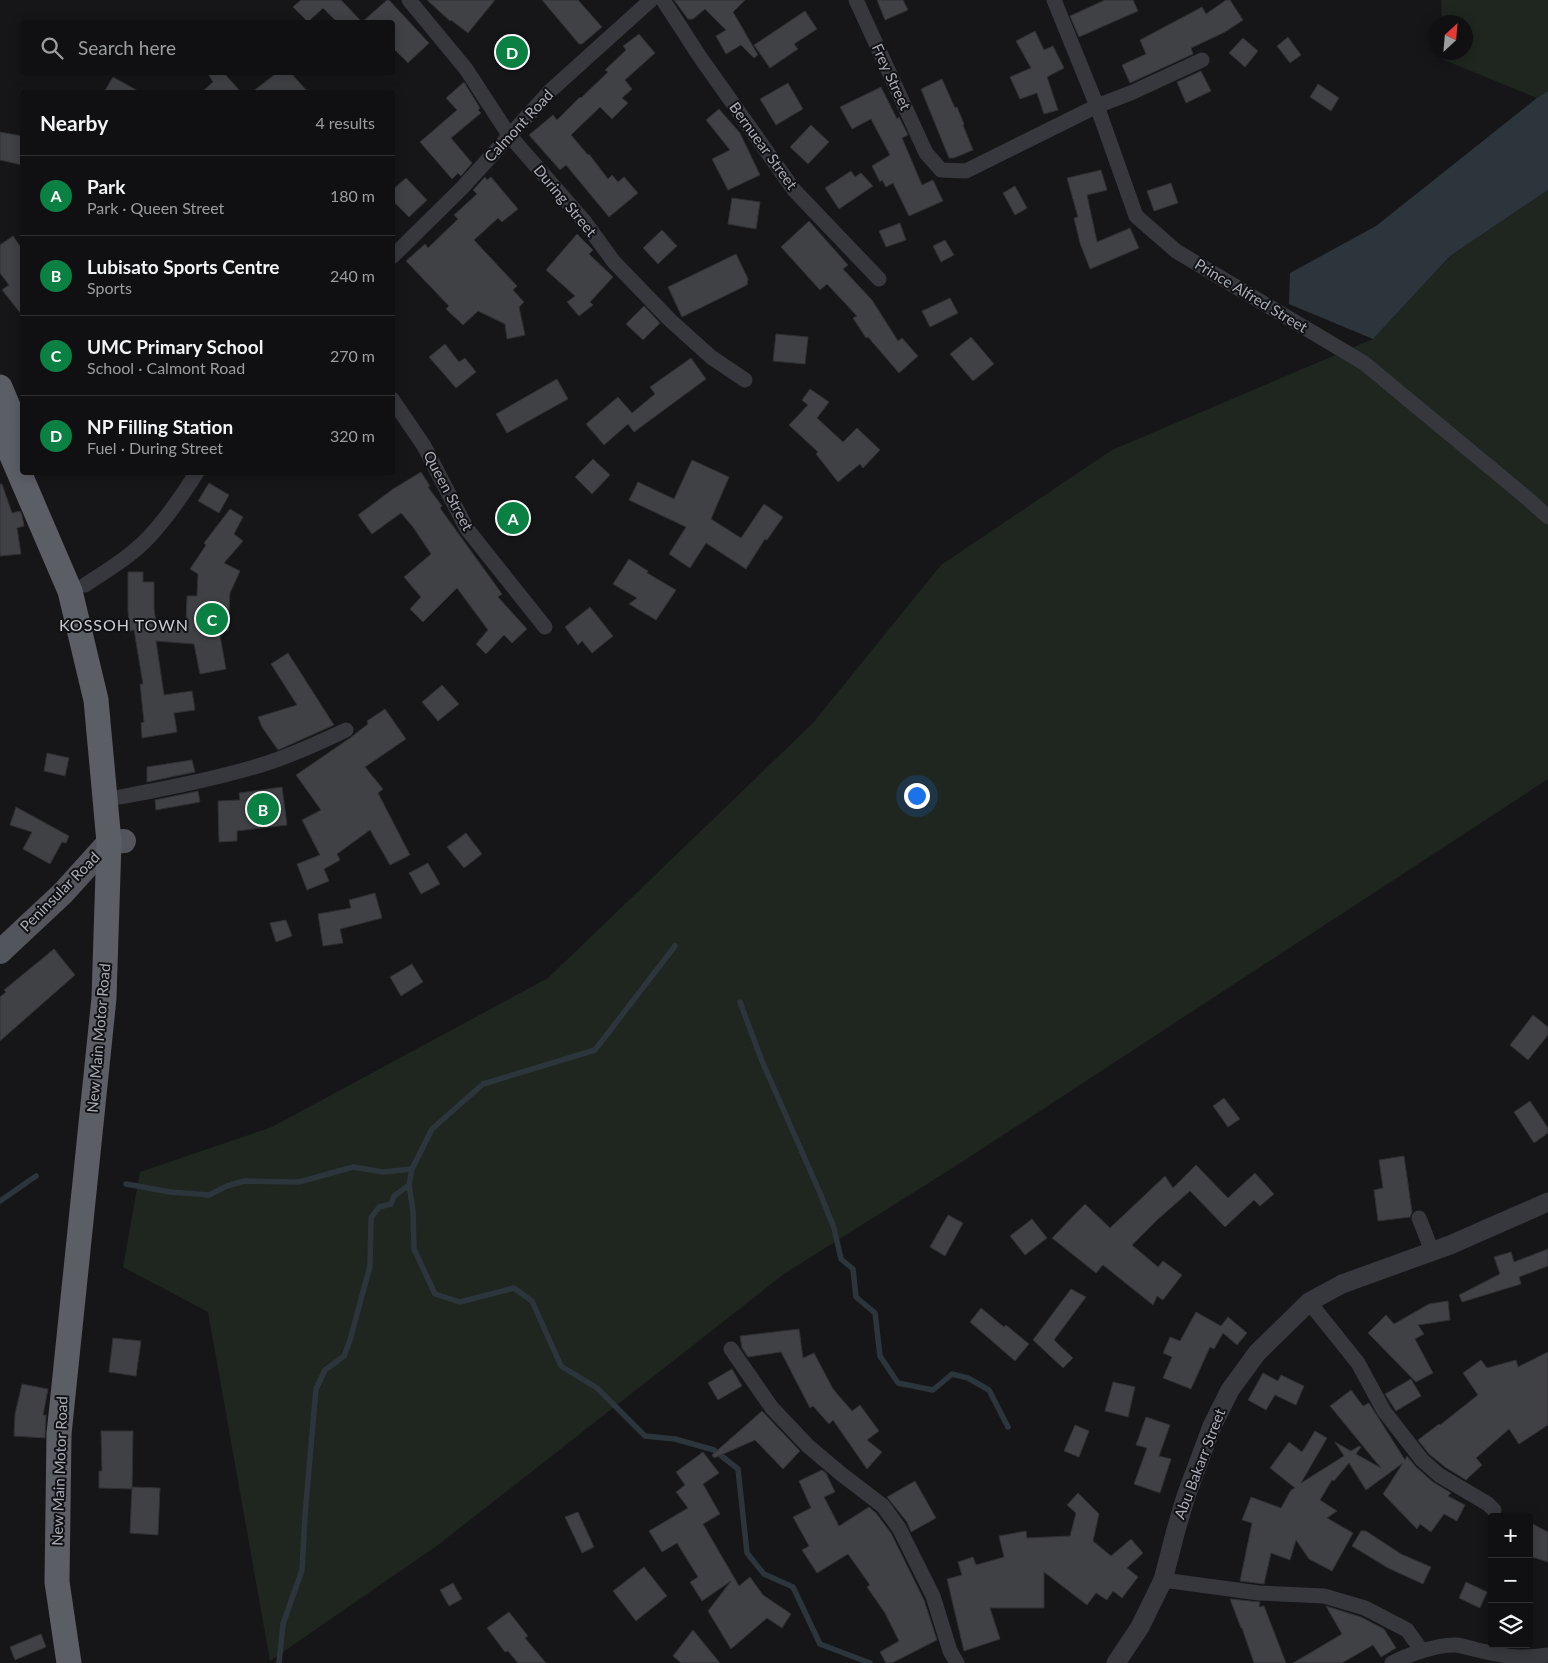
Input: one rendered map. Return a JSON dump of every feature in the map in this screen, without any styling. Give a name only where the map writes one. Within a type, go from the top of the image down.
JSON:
[{"type":"highway","points":[[0,387],[20,434]]},
{"type":"highway","name":"New Main Motor Road","points":[[0,428],[20,475]]},
{"type":"highway","name":"New Main Motor Road","points":[[20,475],[70,591],[96,700],[116,842],[120,1000],[92,1251],[75,1434],[72,1582],[85,1663]]},
{"type":"highway","name":"New Main Motor Road","points":[[38,475],[85,585],[110,698],[120,797],[104,998],[59,1434],[57,1582],[69,1663]]},
{"type":"main road","name":"Peninsular Road","points":[[0,952],[116,842]]},
{"type":"street","name":"During Street","points":[[409,0],[466,69],[509,136],[584,221],[614,262],[670,320],[711,357],[745,380]]},
{"type":"street","name":"Calmont Road","points":[[395,254],[462,188],[550,92],[651,0]]},
{"type":"street","name":"Bernuear Street","points":[[663,0],[700,57],[794,190],[879,279]]},
{"type":"street","name":"Frey Street","points":[[856,0],[926,153],[941,170],[966,172],[1097,106]]},
{"type":"street","name":"Prince Alfred Street","points":[[1054,0],[1097,106],[1136,216],[1176,252],[1364,363],[1548,517]]},
{"type":"street","points":[[1097,106],[1133,92],[1202,60]]},
{"type":"street","name":"Queen Street","points":[[395,403],[424,446],[467,529],[545,627]]},
{"type":"street","points":[[85,585],[126,557],[147,539],[171,512],[195,475]]},
{"type":"street","points":[[120,797],[168,788],[261,765],[292,754],[346,730]]},
{"type":"street","name":"Abu Bakarr Street","points":[[1116,1663],[1140,1627],[1163,1580],[1186,1496],[1212,1426],[1230,1390],[1257,1353],[1309,1302],[1342,1284],[1432,1251],[1548,1202]]},
{"type":"street","points":[[1419,1218],[1432,1251]]},
{"type":"street","points":[[1309,1302],[1358,1364],[1384,1411],[1422,1460],[1439,1475],[1488,1504],[1494,1510]]},
{"type":"street","points":[[731,1349],[772,1408],[808,1446],[883,1506],[899,1528],[933,1596],[950,1651],[957,1663]]},
{"type":"street","points":[[1163,1580],[1259,1593],[1324,1596],[1357,1605],[1407,1630],[1422,1651]]},
{"type":"street","points":[[1392,1663],[1405,1656],[1422,1651],[1455,1645],[1504,1659],[1548,1655]]},
{"type":"shaded area","points":[[1441,0],[1548,0],[1548,91],[1537,98],[1444,60],[1473,60],[1473,15],[1442,15]]},
{"type":"shaded area","points":[[1548,91],[1548,190],[1450,256],[1373,339],[1289,304],[1290,273],[1376,226]]},
{"type":"shaded area","points":[[1548,190],[1548,779],[965,1160],[784,1274],[438,1545],[270,1661],[208,1312],[123,1267],[140,1172],[272,1127],[548,978],[813,723],[941,565],[1112,450],[1373,339],[1450,256]]},
{"type":"building","points":[[301,0],[341,0],[360,20],[335,20],[323,8],[310,20],[306,20],[293,7]]},
{"type":"building","points":[[387,0],[429,43],[408,63],[395,50],[395,20],[364,20]]},
{"type":"building","points":[[427,0],[495,0],[468,33],[450,21]]},
{"type":"building","points":[[542,0],[578,0],[602,27],[582,44],[579,44]]},
{"type":"building","points":[[674,0],[745,0],[733,12],[758,55],[754,58],[741,45],[726,54],[716,36],[726,30],[705,9],[693,19],[688,19]]},
{"type":"building","points":[[877,0],[903,0],[908,10],[885,20]]},
{"type":"building","points":[[1105,0],[1133,0],[1138,11],[1079,37],[1070,16]]},
{"type":"building","points":[[1226,0],[1230,0],[1243,20],[1225,32],[1191,48],[1193,54],[1130,83],[1122,65],[1146,54],[1140,40],[1202,7],[1206,14]]},
{"type":"building","points":[[805,11],[817,29],[794,44],[798,49],[770,68],[754,45]]},
{"type":"building","points":[[1035,31],[1044,50],[1053,46],[1064,68],[1047,77],[1058,110],[1044,114],[1037,93],[1020,99],[1010,77],[1031,68],[1016,41]]},
{"type":"building","points":[[639,34],[655,53],[625,80],[632,89],[622,98],[628,103],[612,119],[600,107],[571,135],[589,154],[608,179],[612,175],[618,182],[624,177],[638,193],[609,217],[566,165],[560,170],[529,135],[553,115],[557,120],[581,98],[608,72],[605,70],[626,50],[623,46]]},
{"type":"building","points":[[1288,37],[1301,55],[1290,63],[1277,46]]},
{"type":"building","points":[[1243,38],[1258,51],[1245,67],[1229,53]]},
{"type":"building","points":[[1201,71],[1211,91],[1186,103],[1177,82]]},
{"type":"building","points":[[209,75],[226,75],[239,90],[204,90],[213,82]]},
{"type":"building","points":[[274,75],[293,75],[306,90],[255,90]]},
{"type":"building","points":[[113,77],[136,90],[105,90]]},
{"type":"building","points":[[942,79],[955,108],[957,107],[973,150],[954,158],[949,158],[921,89]]},
{"type":"building","points":[[464,82],[480,108],[478,110],[481,113],[451,138],[472,163],[461,176],[458,173],[452,179],[420,142],[457,110],[446,98]]},
{"type":"building","points":[[788,83],[803,109],[776,125],[760,99]]},
{"type":"building","points":[[1318,84],[1339,98],[1331,111],[1310,97]]},
{"type":"building","points":[[881,87],[897,119],[899,117],[908,135],[902,138],[922,185],[933,180],[943,201],[909,216],[893,183],[886,187],[882,180],[880,182],[872,166],[890,155],[871,119],[852,129],[840,107]]},
{"type":"building","points":[[719,109],[740,133],[760,175],[728,190],[712,159],[730,150],[706,120]]},
{"type":"building","points":[[811,125],[829,142],[808,164],[790,147]]},
{"type":"building","points":[[0,132],[20,136],[20,165],[0,160]]},
{"type":"building","points":[[1101,170],[1107,190],[1087,195],[1097,242],[1130,228],[1139,248],[1090,269],[1080,243],[1074,218],[1078,217],[1067,178]]},
{"type":"building","points":[[851,171],[855,177],[861,173],[873,186],[839,209],[825,188]]},
{"type":"building","points":[[485,177],[487,180],[491,177],[518,209],[502,222],[498,218],[474,240],[517,286],[513,290],[524,302],[519,307],[525,335],[507,339],[505,324],[478,311],[463,325],[446,309],[449,306],[406,261],[425,244],[428,248],[458,219],[454,215],[477,194],[473,190]]},
{"type":"building","points":[[406,178],[427,200],[409,217],[395,203],[395,187]]},
{"type":"building","points":[[1171,183],[1178,203],[1154,211],[1147,191]]},
{"type":"building","points":[[1015,186],[1027,208],[1015,215],[1003,193]]},
{"type":"building","points":[[732,198],[760,202],[756,229],[728,224]]},
{"type":"building","points":[[809,221],[848,265],[843,269],[872,300],[898,341],[902,338],[918,356],[899,373],[868,337],[866,338],[853,318],[857,316],[827,284],[820,290],[781,247]]},
{"type":"building","points":[[900,223],[906,240],[886,247],[879,231]]},
{"type":"building","points":[[662,230],[677,246],[658,264],[643,248]]},
{"type":"building","points":[[577,234],[593,250],[589,254],[613,277],[590,302],[593,305],[579,316],[567,302],[575,296],[546,270]]},
{"type":"building","points":[[13,236],[20,246],[20,312],[2,290],[9,285],[0,273],[0,245]]},
{"type":"building","points":[[945,240],[954,255],[941,262],[933,246]]},
{"type":"building","points":[[736,254],[748,279],[747,285],[682,317],[668,287]]},
{"type":"building","points":[[950,298],[958,313],[930,327],[922,311]]},
{"type":"building","points":[[644,306],[660,323],[643,340],[626,324]]},
{"type":"building","points":[[776,334],[808,337],[805,364],[773,361]]},
{"type":"building","points":[[971,337],[994,364],[973,381],[950,354]]},
{"type":"building","points":[[445,344],[459,362],[465,358],[476,372],[456,388],[429,357]]},
{"type":"building","points":[[691,358],[706,379],[634,432],[628,424],[604,445],[586,424],[618,397],[632,413],[655,394],[650,387]]},
{"type":"building","points":[[557,379],[568,399],[507,433],[496,414]]},
{"type":"building","points":[[810,389],[829,402],[817,418],[843,442],[857,428],[880,450],[863,468],[860,464],[838,482],[816,454],[818,452],[789,425],[808,405],[802,400]]},
{"type":"building","points":[[593,459],[610,475],[592,494],[575,477]]},
{"type":"building","points":[[692,460],[729,477],[711,519],[741,538],[764,504],[783,517],[767,540],[765,539],[746,569],[706,543],[690,568],[669,554],[686,527],[629,500],[638,482],[674,499]]},
{"type":"building","points":[[421,472],[430,486],[428,487],[442,506],[440,508],[502,594],[498,597],[527,629],[512,643],[504,635],[486,654],[476,644],[488,630],[457,588],[423,622],[410,609],[421,597],[404,577],[431,554],[401,513],[372,534],[358,515],[393,489]]},
{"type":"building","points":[[209,483],[229,495],[219,513],[198,501]]},
{"type":"building","points":[[0,484],[2,484],[12,513],[20,511],[22,515],[24,526],[17,528],[21,554],[0,556]]},
{"type":"building","points":[[230,509],[243,517],[234,534],[243,541],[224,563],[240,571],[230,593],[228,631],[219,630],[226,669],[200,674],[194,644],[156,641],[164,695],[192,691],[195,710],[174,713],[177,732],[142,738],[141,723],[144,722],[140,684],[143,684],[134,630],[130,631],[128,572],[143,572],[143,582],[154,582],[156,624],[186,626],[187,596],[197,596],[198,574],[190,569],[206,545],[204,543]]},
{"type":"building","points":[[629,559],[648,571],[647,573],[676,590],[656,620],[629,604],[637,598],[613,584]]},
{"type":"building","points":[[590,607],[613,636],[592,653],[582,641],[578,645],[565,627]]},
{"type":"building","points":[[288,653],[334,725],[278,750],[262,727],[258,717],[297,705],[271,664]]},
{"type":"building","points":[[442,685],[459,704],[438,721],[422,702]]},
{"type":"building","points":[[385,709],[406,739],[365,767],[383,789],[378,793],[410,855],[390,865],[370,830],[337,854],[340,860],[324,869],[329,881],[307,890],[297,864],[320,855],[302,820],[321,810],[296,775],[350,738],[368,724],[367,721]]},
{"type":"building","points":[[47,753],[69,758],[65,776],[44,771]]},
{"type":"building","points":[[192,760],[195,772],[147,782],[147,767]]},
{"type":"building","points":[[282,787],[287,825],[237,831],[237,841],[219,842],[218,801],[240,800],[239,793]]},
{"type":"building","points":[[198,791],[200,802],[156,810],[155,800]]},
{"type":"building","points":[[16,807],[69,836],[66,843],[62,842],[50,864],[23,849],[32,832],[10,825]]},
{"type":"building","points":[[466,833],[482,854],[464,868],[447,847]]},
{"type":"building","points":[[428,863],[440,884],[421,894],[409,873]]},
{"type":"building","points":[[375,893],[382,918],[340,929],[343,943],[323,946],[318,914],[351,908],[349,900]]},
{"type":"building","points":[[286,920],[292,936],[276,942],[270,923]]},
{"type":"building","points":[[54,949],[75,975],[0,1041],[0,997],[6,992],[4,990]]},
{"type":"building","points":[[412,964],[423,982],[401,996],[390,977]]},
{"type":"building","points":[[1533,1015],[1548,1027],[1548,1035],[1528,1060],[1510,1045]]},
{"type":"building","points":[[1224,1098],[1240,1119],[1228,1127],[1213,1106]]},
{"type":"building","points":[[1530,1101],[1548,1128],[1548,1133],[1534,1143],[1514,1112]]},
{"type":"building","points":[[1404,1156],[1412,1212],[1410,1217],[1378,1221],[1374,1190],[1383,1188],[1379,1160]]},
{"type":"building","points":[[1196,1165],[1228,1198],[1255,1173],[1274,1194],[1260,1206],[1254,1200],[1225,1227],[1190,1191],[1157,1220],[1132,1245],[1158,1267],[1163,1261],[1182,1275],[1163,1300],[1157,1296],[1153,1305],[1103,1265],[1096,1273],[1052,1238],[1085,1204],[1110,1228],[1165,1176],[1173,1188]]},
{"type":"building","points":[[948,1215],[963,1223],[945,1256],[930,1247]]},
{"type":"building","points":[[1032,1219],[1047,1238],[1025,1255],[1010,1236]]},
{"type":"building","points":[[1548,1249],[1548,1266],[1519,1277],[1521,1284],[1462,1302],[1459,1295],[1500,1274],[1494,1257],[1511,1252],[1514,1262]]},
{"type":"building","points":[[1071,1289],[1086,1297],[1054,1340],[1073,1358],[1063,1368],[1033,1340]]},
{"type":"building","points":[[1448,1301],[1450,1320],[1418,1325],[1424,1334],[1415,1339],[1433,1373],[1416,1382],[1368,1333],[1386,1315],[1394,1324],[1429,1304]]},
{"type":"building","points":[[981,1308],[1029,1344],[1015,1361],[970,1322]]},
{"type":"building","points":[[1196,1312],[1221,1326],[1228,1317],[1247,1333],[1237,1345],[1223,1333],[1214,1349],[1210,1347],[1191,1389],[1163,1378],[1172,1357],[1163,1353],[1170,1337],[1180,1341]]},
{"type":"building","points":[[799,1329],[803,1358],[814,1353],[833,1389],[852,1411],[860,1405],[879,1431],[867,1440],[882,1452],[867,1469],[833,1420],[829,1424],[813,1406],[810,1408],[781,1352],[748,1357],[742,1348],[740,1336]]},
{"type":"building","points":[[113,1338],[141,1341],[136,1376],[109,1372]]},
{"type":"building","points":[[1548,1352],[1548,1425],[1519,1444],[1509,1429],[1476,1458],[1482,1465],[1466,1480],[1429,1454],[1418,1440],[1478,1395],[1463,1373],[1481,1360],[1487,1368],[1516,1360],[1518,1367]]},
{"type":"building","points":[[732,1369],[742,1386],[718,1400],[708,1383]]},
{"type":"building","points":[[1263,1373],[1278,1381],[1281,1375],[1304,1386],[1296,1405],[1275,1395],[1266,1410],[1248,1400]]},
{"type":"building","points":[[1411,1379],[1421,1396],[1396,1411],[1385,1394]]},
{"type":"building","points":[[1113,1382],[1135,1387],[1128,1417],[1105,1411]]},
{"type":"building","points":[[22,1384],[48,1389],[43,1415],[46,1415],[45,1438],[14,1436],[15,1414]]},
{"type":"building","points":[[1351,1390],[1363,1406],[1369,1403],[1405,1460],[1407,1456],[1433,1482],[1451,1493],[1448,1496],[1465,1505],[1457,1521],[1444,1514],[1431,1532],[1420,1524],[1417,1529],[1383,1494],[1403,1463],[1366,1490],[1349,1463],[1334,1481],[1332,1480],[1320,1500],[1337,1511],[1327,1518],[1353,1533],[1332,1571],[1309,1559],[1296,1540],[1290,1560],[1271,1553],[1264,1584],[1240,1581],[1252,1523],[1242,1520],[1251,1497],[1281,1508],[1291,1490],[1295,1488],[1270,1468],[1289,1442],[1302,1452],[1315,1431],[1327,1438],[1301,1483],[1344,1456],[1335,1442],[1351,1451],[1359,1446],[1361,1447],[1356,1454],[1381,1468],[1330,1406]]},
{"type":"building","points":[[762,1411],[800,1451],[783,1469],[755,1440],[714,1458],[712,1455]]},
{"type":"building","points":[[1146,1417],[1170,1425],[1159,1456],[1171,1459],[1160,1493],[1134,1484],[1147,1448],[1136,1445]]},
{"type":"building","points":[[1075,1425],[1089,1431],[1079,1457],[1064,1451]]},
{"type":"building","points":[[101,1431],[133,1431],[132,1489],[99,1488],[99,1471],[102,1471]]},
{"type":"building","points":[[703,1452],[719,1473],[703,1484],[720,1514],[703,1524],[739,1586],[750,1577],[763,1595],[791,1614],[782,1628],[767,1618],[731,1649],[708,1611],[731,1581],[702,1601],[690,1582],[698,1577],[677,1543],[662,1552],[649,1531],[688,1508],[676,1492],[685,1485],[676,1472]]},
{"type":"building","points":[[822,1470],[826,1473],[835,1492],[824,1497],[839,1526],[869,1507],[876,1513],[891,1533],[924,1600],[937,1640],[892,1663],[886,1663],[880,1652],[899,1641],[885,1613],[867,1587],[870,1585],[848,1554],[817,1573],[802,1550],[809,1546],[793,1517],[811,1508],[799,1481]]},
{"type":"building","points":[[915,1481],[936,1518],[911,1532],[907,1522],[887,1497]]},
{"type":"building","points":[[132,1487],[160,1488],[158,1535],[130,1533]]},
{"type":"building","points":[[1078,1493],[1099,1514],[1093,1541],[1111,1556],[1131,1539],[1143,1553],[1127,1568],[1138,1577],[1122,1598],[1113,1591],[1107,1600],[1096,1593],[1087,1605],[1044,1572],[1044,1608],[990,1608],[1000,1639],[964,1651],[947,1579],[962,1575],[958,1562],[973,1557],[976,1565],[1004,1557],[999,1536],[1026,1531],[1027,1538],[1070,1536],[1076,1513],[1067,1505]]},
{"type":"building","points":[[578,1512],[594,1547],[582,1553],[565,1517]]},
{"type":"building","points":[[1533,1524],[1548,1532],[1548,1562],[1533,1557]]},
{"type":"building","points":[[1361,1531],[1366,1531],[1401,1554],[1431,1567],[1423,1584],[1388,1568],[1352,1546]]},
{"type":"building","points":[[644,1567],[667,1596],[636,1621],[613,1591]]},
{"type":"building","points":[[1466,1582],[1487,1592],[1480,1608],[1459,1598]]},
{"type":"building","points":[[453,1583],[462,1599],[449,1606],[440,1590]]},
{"type":"building","points":[[1230,1599],[1260,1602],[1259,1607],[1264,1606],[1286,1663],[1254,1663]]},
{"type":"building","points":[[1326,1606],[1361,1617],[1384,1629],[1396,1648],[1381,1657],[1373,1645],[1342,1663],[1293,1663],[1342,1634]]},
{"type":"building","points":[[509,1612],[528,1636],[525,1638],[546,1663],[518,1663],[508,1651],[505,1652],[487,1628]]},
{"type":"building","points":[[693,1630],[720,1663],[681,1663],[673,1656]]},
{"type":"building","points":[[41,1634],[46,1647],[15,1660],[10,1647]]},
{"type":"waterway","points":[[126,1184],[170,1192],[209,1195],[227,1186],[244,1181],[299,1182],[353,1167],[383,1172],[412,1169],[432,1129],[483,1084],[595,1050],[675,946]]},
{"type":"waterway","points":[[740,1002],[762,1061],[834,1228],[841,1259],[853,1269],[856,1297],[875,1313],[880,1356],[898,1383],[933,1390],[952,1374],[968,1378],[989,1390],[1008,1427]]},
{"type":"waterway","points":[[279,1663],[283,1624],[302,1570],[316,1389],[325,1370],[344,1356],[350,1340],[370,1266],[371,1218],[379,1207],[391,1204],[394,1196],[409,1185],[412,1169]]},
{"type":"waterway","points":[[0,1201],[36,1176]]},
{"type":"waterway","points":[[409,1185],[413,1211],[414,1249],[435,1294],[460,1302],[514,1288],[532,1301],[561,1366],[597,1388],[645,1436],[675,1439],[714,1450],[738,1469],[747,1553],[764,1574],[793,1587],[820,1644],[870,1663]]},
{"type":"place","name":"NP Filling Station","points":[[512,52]]},
{"type":"place","name":"Park","points":[[513,518]]},
{"type":"place","name":"UMC Primary School","points":[[212,619]]},
{"type":"place","name":"Lubisato Sports Centre","points":[[263,809]]},
{"type":"district","name":"KOSSOH TOWN","points":[[124,625]]}]
